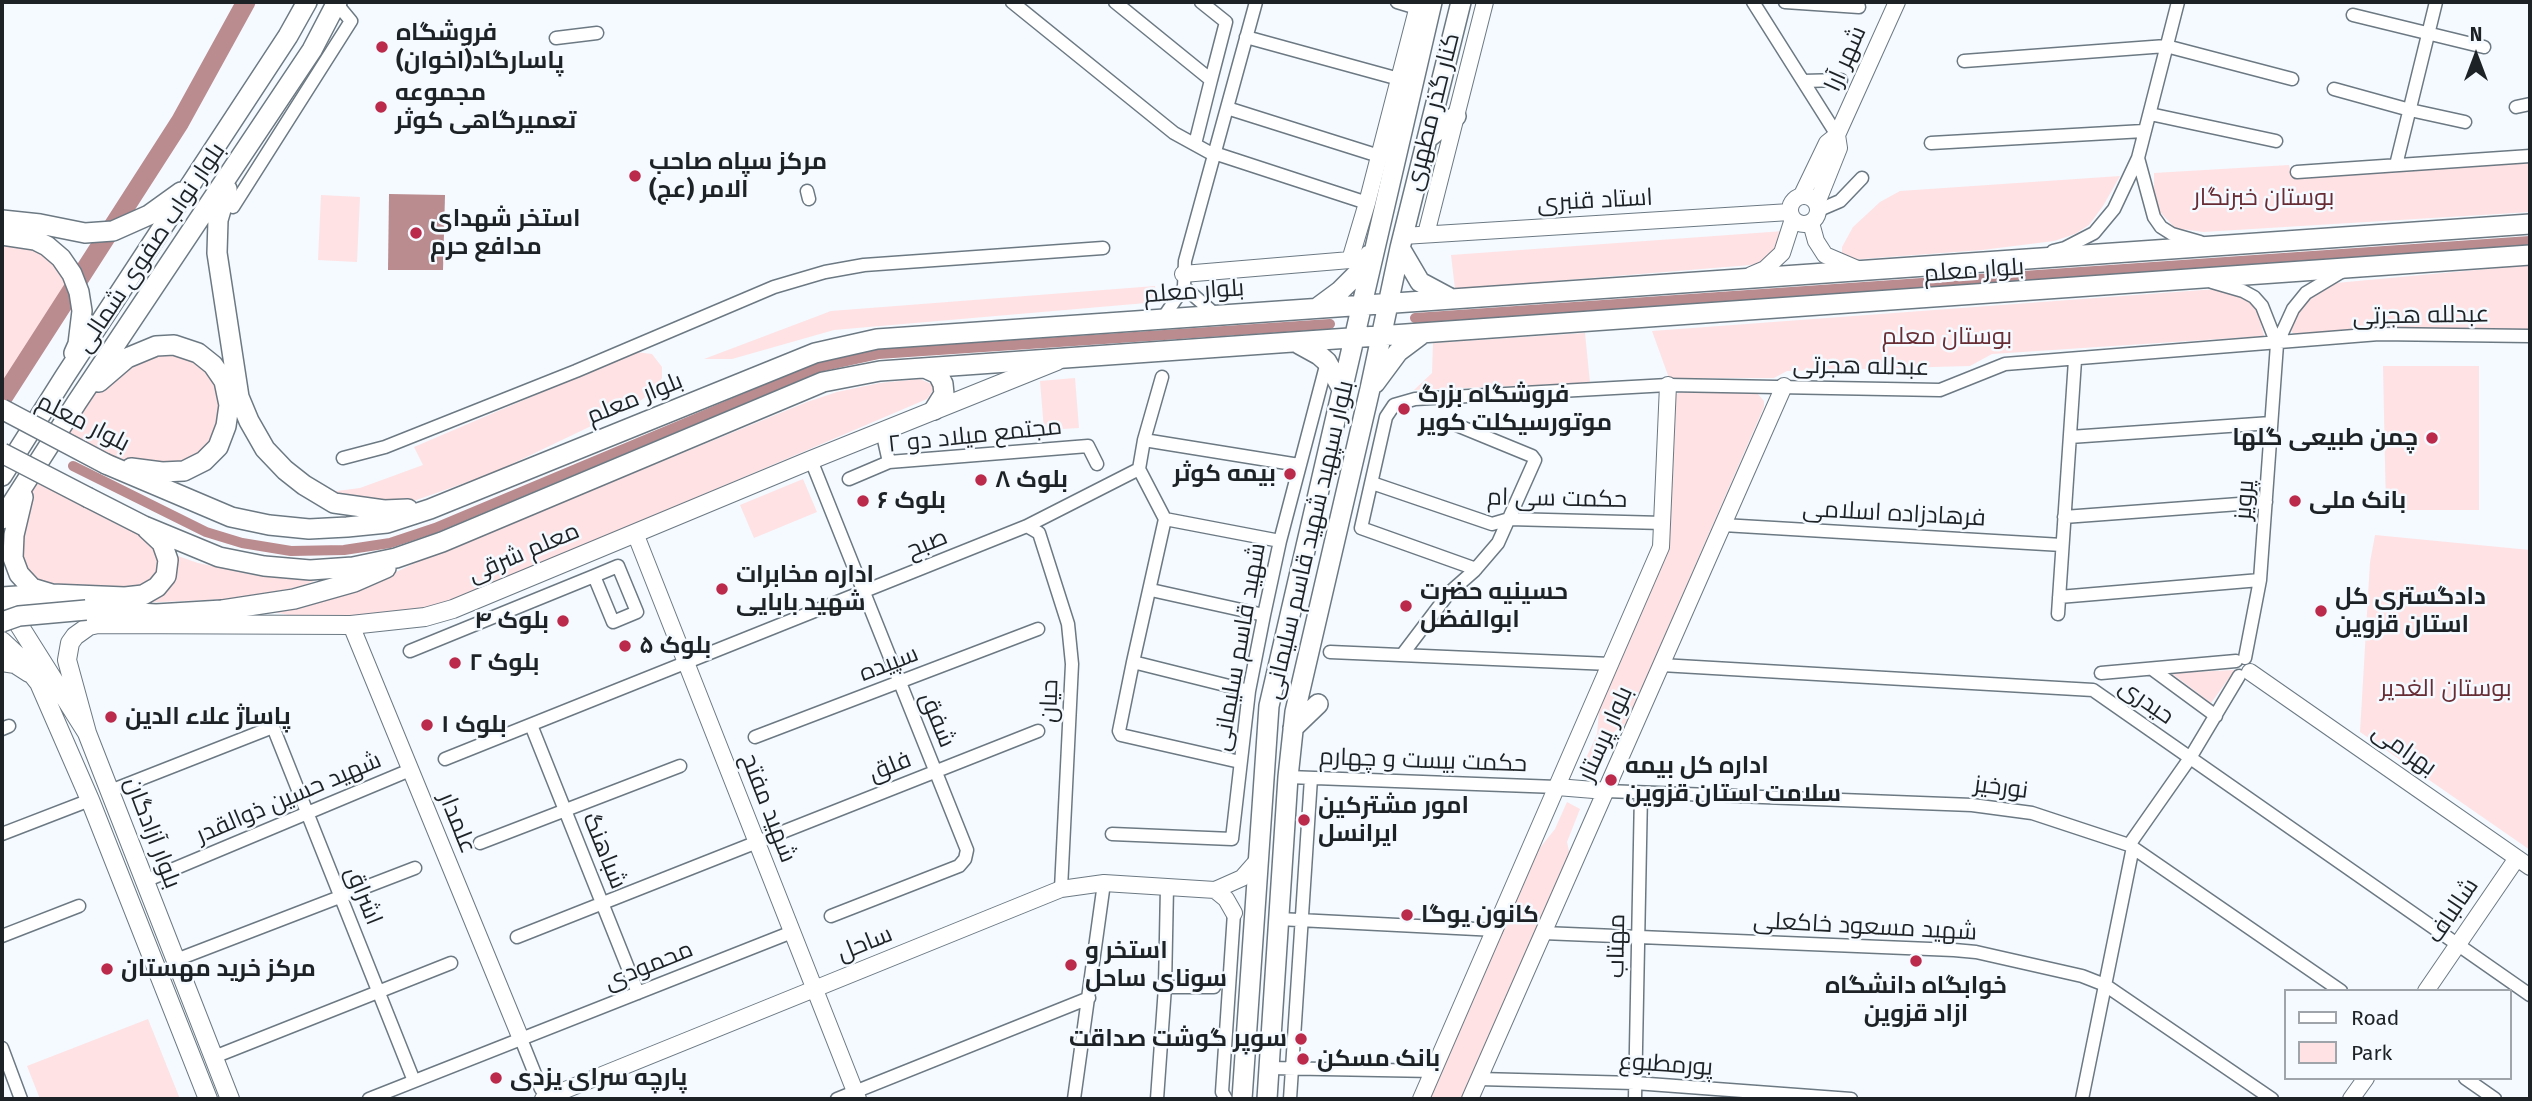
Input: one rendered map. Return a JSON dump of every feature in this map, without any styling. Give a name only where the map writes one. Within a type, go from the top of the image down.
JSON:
[{"type":"main road","name":"بلوار نواب صفوی شمالی","points":[[2,476],[288,36],[307,2]]},
{"type":"main road","name":"بلوار سپهبد شهید قاسم سلیمانی","points":[[1267,1099],[1288,777],[1295,712],[1370,389],[1401,242],[1461,2]]},
{"type":"main road","name":"بلوار نواب صفوی شمالی","points":[[2,519],[312,50],[337,3]]},
{"type":"main road","name":"بلوار سپهبد شهید قاسم سلیمانی","points":[[1242,1099],[1269,706],[1376,244],[1382,167],[1423,4]]},
{"type":"main road","points":[[1428,138],[1456,116]]},
{"type":"main road","points":[[243,154],[225,194],[218,220],[217,253],[239,397],[249,421],[265,449],[285,470],[334,503],[384,510],[430,509]]},
{"type":"main road","points":[[2,235],[35,240],[113,232],[149,215],[191,185]]},
{"type":"main road","points":[[2,220],[40,224],[52,237],[72,274],[82,311],[78,344],[65,376]]},
{"type":"main road","name":"بلوار معلم","points":[[2,409],[106,464],[231,517],[269,525],[309,529],[347,527],[387,523],[430,509],[815,354],[877,339],[2530,224]]},
{"type":"main road","points":[[1401,242],[1420,282],[1452,299]]},
{"type":"main road","points":[[1326,341],[1337,333],[1339,324],[1337,314],[1324,308],[1357,274],[1376,244]]},
{"type":"main road","name":"بلوار معلم","points":[[1298,344],[2530,256]]},
{"type":"main road","points":[[1418,301],[1410,308],[1408,321],[1414,332],[1422,334]]},
{"type":"main road","points":[[1370,389],[1398,352],[1422,334]]},
{"type":"main road","points":[[2,622],[32,615],[86,610],[156,614],[222,610],[295,599],[354,582],[442,542],[823,382],[880,371],[1298,344],[1327,362],[1342,389]]},
{"type":"main road","points":[[77,402],[127,358],[156,346],[174,345],[198,354],[212,365],[224,381],[229,405],[226,426],[218,447],[204,461],[184,471],[162,472],[106,464]]},
{"type":"main road","name":"معلم شرقی","points":[[87,733],[67,660],[70,643],[89,626],[351,625],[425,617],[478,599],[1063,358]]},
{"type":"main road","points":[[925,368],[939,374],[943,384],[944,394],[934,410]]},
{"type":"main road","points":[[2,453],[144,526],[219,557],[264,566],[310,570],[396,558],[442,542]]},
{"type":"main road","points":[[2,544],[4,533],[26,483]]},
{"type":"main road","points":[[26,483],[14,535],[13,558],[19,574],[32,588],[52,594]]},
{"type":"main road","points":[[2,597],[52,594],[125,597],[143,595],[157,587],[166,576],[168,560],[162,543],[144,526]]},
{"type":"main road","name":"بلوار آزادگان","points":[[2,597],[87,733],[230,1099]]},
{"type":"main road","name":"بلوار آزادگان","points":[[2,641],[17,654],[39,683],[90,800],[208,1099]]},
{"type":"main road","points":[[2,662],[15,664],[39,683]]},
{"type":"main road","points":[[1293,728],[1318,704]]},
{"type":"street","points":[[1115,2],[1211,80]]},
{"type":"street","points":[[1195,144],[1226,22],[1201,2]]},
{"type":"street","points":[[1163,318],[1183,281],[1214,154],[1256,2]]},
{"type":"street","points":[[1183,281],[1350,260],[1367,203],[1382,167],[1399,79],[1423,4],[1397,2]]},
{"type":"street","name":"کنار گذر مطهری","points":[[1426,234],[1485,2]]},
{"type":"street","points":[[1753,2],[1836,135]]},
{"type":"street","points":[[1785,2],[1859,7]]},
{"type":"street","name":"شهر آرا","points":[[1744,278],[1765,269],[1782,253],[1794,199],[1812,208],[1827,143],[1836,135],[1897,2]]},
{"type":"street","points":[[2025,259],[2066,248],[2094,233],[2114,209],[2138,158],[2178,2]]},
{"type":"street","points":[[2396,164],[2436,2]]},
{"type":"street","points":[[233,207],[351,21],[337,3]]},
{"type":"street","points":[[1018,4],[1174,133],[1214,154],[1367,203]]},
{"type":"street","points":[[2353,15],[2484,47]]},
{"type":"street","points":[[556,38],[597,33]]},
{"type":"street","points":[[1246,37],[1399,79]]},
{"type":"street","points":[[1965,61],[2166,46],[2292,79]]},
{"type":"street","points":[[1803,81],[1841,80]]},
{"type":"street","points":[[2334,89],[2465,122]]},
{"type":"street","points":[[2516,107],[2530,104]]},
{"type":"street","points":[[1227,108],[1382,167]]},
{"type":"street","points":[[2150,114],[2276,141]]},
{"type":"street","points":[[1931,144],[2144,131]]},
{"type":"street","points":[[2297,172],[2530,156]]},
{"type":"street","points":[[2138,158],[2149,205],[2161,227],[2172,234],[2214,246]]},
{"type":"street","points":[[1791,216],[1801,224],[1812,208],[1840,201],[1862,178]]},
{"type":"street","points":[[1812,208],[1816,241],[1825,255],[1862,270]]},
{"type":"street","name":"استاد قنبری","points":[[1401,242],[1426,234],[1791,216]]},
{"type":"street","points":[[343,458],[385,447],[576,371],[774,287],[825,272],[864,265],[1103,247]]},
{"type":"street","name":"پرویز","points":[[2082,1099],[2131,846],[2190,758],[2243,667],[2260,580],[2277,344],[2293,309],[2306,293],[2345,270]]},
{"type":"street","name":"پرویز","points":[[2197,280],[2231,287],[2254,297],[2262,306],[2277,344]]},
{"type":"street","points":[[1183,281],[1216,315]]},
{"type":"street","name":"عبدلله هجرتی","points":[[1476,569],[1361,528],[1386,417],[1394,405],[1404,400],[1668,386],[1940,390],[2005,364],[2379,334],[2530,336]]},
{"type":"street","points":[[2058,614],[2076,360]]},
{"type":"street","name":"شهید قاسم سلیمانی","points":[[1112,834],[1232,839],[1249,691],[1264,615],[1279,541],[1327,362]]},
{"type":"street","points":[[1162,377],[1144,440],[1139,469],[1165,519],[1119,731],[1121,735],[1240,762]]},
{"type":"street","name":"بلوار پرستار","points":[[1422,1099],[1661,547],[1668,386]]},
{"type":"street","name":"بلوار پرستار","points":[[1470,1099],[1784,386]]},
{"type":"street","points":[[2070,437],[2271,423]]},
{"type":"street","points":[[1402,655],[1449,593],[1476,569],[1498,543],[1535,460],[1532,456],[1454,424]]},
{"type":"street","points":[[882,431],[889,463]]},
{"type":"street","points":[[1144,440],[1300,465]]},
{"type":"street","name":"مجتمع میلاد دو ۲","points":[[849,479],[889,463],[1088,446],[1097,464]]},
{"type":"street","name":"شفق","points":[[811,460],[967,849],[965,859],[959,866],[831,916]]},
{"type":"street","name":"صبح","points":[[445,759],[1027,526],[1139,469]]},
{"type":"street","name":"حکمت سی ام","points":[[1372,482],[1492,524],[1509,519],[1663,523]]},
{"type":"street","points":[[2064,517],[2266,502]]},
{"type":"street","points":[[1165,519],[1279,541]]},
{"type":"street","name":"فرهادزاده اسلامی","points":[[1723,525],[2063,545]]},
{"type":"street","name":"حیان","points":[[1027,526],[1039,533],[1068,624],[1072,664],[1061,889]]},
{"type":"street","name":"شهید مفتح","points":[[635,533],[856,1096]]},
{"type":"street","points":[[410,651],[594,576]]},
{"type":"street","points":[[2059,597],[2260,580]]},
{"type":"street","points":[[1151,590],[1264,615]]},
{"type":"street","points":[[478,599],[486,620]]},
{"type":"street","name":"علمدار","points":[[351,625],[521,1039]]},
{"type":"street","name":"سپیده","points":[[755,737],[1038,629]]},
{"type":"street","points":[[1330,652],[1610,664]]},
{"type":"street","points":[[1133,662],[1249,691]]},
{"type":"street","name":"حیدری","points":[[1661,665],[2093,690],[2530,995]]},
{"type":"street","points":[[2101,673],[2243,667]]},
{"type":"street","name":"بهرامی","points":[[2243,667],[2524,862]]},
{"type":"street","points":[[2152,669],[2216,716]]},
{"type":"street","name":"شباهنگ","points":[[531,725],[638,992]]},
{"type":"street","name":"اشراق","points":[[110,791],[273,727],[414,1081]]},
{"type":"street","name":"فلق","points":[[517,937],[1038,731]]},
{"type":"street","points":[[480,843],[680,766]]},
{"type":"street","name":"شهید حسین ذوالقدر","points":[[145,881],[410,770]]},
{"type":"street","name":"حکمت بیست و چهارم","points":[[1288,777],[1558,787]]},
{"type":"street","points":[[1290,1099],[1311,778]]},
{"type":"street","points":[[1558,787],[1606,791]]},
{"type":"street","name":"نورخیز","points":[[1606,791],[1972,805],[2032,813],[2131,846],[2337,989]]},
{"type":"street","name":"مهتاب","points":[[1635,1099],[1641,793]]},
{"type":"street","points":[[2,834],[90,800]]},
{"type":"street","points":[[1235,819],[1259,821]]},
{"type":"street","points":[[1226,1099],[1222,1092],[1234,913],[1226,899],[1215,890],[1242,878],[1257,861]]},
{"type":"street","name":"شالباف","points":[[2427,989],[2458,944],[2524,862]]},
{"type":"street","points":[[176,960],[415,868]]},
{"type":"street","points":[[1074,1099],[1104,883]]},
{"type":"street","name":"ساحل","points":[[550,1095],[1061,889],[1104,883],[1215,890]]},
{"type":"street","points":[[1157,1099],[1165,987],[1167,887]]},
{"type":"street","points":[[2,936],[79,906]]},
{"type":"street","points":[[1279,919],[1496,930]]},
{"type":"street","name":"محمودی","points":[[369,1099],[792,932]]},
{"type":"street","name":"شهید مسعود خاکعلی","points":[[1543,933],[1954,950],[1976,952],[2082,976],[2105,985],[2272,1099]]},
{"type":"street","points":[[214,1057],[451,963]]},
{"type":"street","points":[[1165,987],[1214,988]]},
{"type":"street","points":[[837,1099],[856,1096],[1089,998]]},
{"type":"street","points":[[521,1039],[550,1095]]},
{"type":"street","points":[[2,1048],[21,1099]]},
{"type":"street","points":[[1269,1068],[1434,1072]]},
{"type":"street","name":"پورمطبوع","points":[[1479,1079],[1635,1083],[1851,1099]]},
{"type":"street","points":[[2351,1099],[2365,1080]]},
{"type":"street","points":[[2468,1080],[2495,1099]]},
{"type":"green space","name":"بوستان خبرنگار","points":[[2530,162],[2530,212],[2203,232],[2175,228],[2160,212],[2154,191],[2154,173],[2289,165],[2292,178]]},
{"type":"green space","points":[[2120,176],[2089,225],[2075,234],[2054,241],[1982,250],[1848,260],[1842,253],[1842,247],[1853,227],[1880,202],[1900,191]]},
{"type":"green space","points":[[321,195],[360,197],[357,262],[318,260]]},
{"type":"green space","points":[[1784,231],[1789,237],[1763,264],[1455,289],[1451,255]]},
{"type":"green space","points":[[2,241],[22,242],[52,257],[74,287],[3,397]]},
{"type":"green space","points":[[2530,265],[2530,332],[2296,336],[2291,331],[2301,306],[2319,290],[2336,283]]},
{"type":"green space","points":[[1155,286],[1156,298],[1146,303],[834,330],[732,359],[704,359],[831,311]]},
{"type":"green space","name":"بوستان معلم","points":[[2217,289],[2244,296],[2258,312],[2264,336],[1992,354],[1970,366],[1787,371],[1774,378],[1669,378],[1652,331]]},
{"type":"green space","points":[[1585,333],[1590,383],[1414,390],[1432,373],[1433,343]]},
{"type":"green space","points":[[156,349],[210,367],[226,405],[202,459],[160,469],[112,459],[63,432],[81,406],[127,365]]},
{"type":"green space","points":[[636,352],[652,354],[662,367],[662,378],[651,393],[633,406],[493,473],[405,504],[369,505],[329,492],[360,488],[423,465],[414,447]]},
{"type":"green space","name":"چمن طبیعی گلها","points":[[2383,366],[2479,366],[2479,510],[2386,510]]},
{"type":"green space","points":[[1075,378],[1079,428],[1044,430],[1040,381]]},
{"type":"green space","points":[[920,379],[936,386],[927,399],[446,604],[421,611],[349,619],[312,619],[272,612],[302,608],[359,590],[419,561],[807,402],[837,392],[880,383]]},
{"type":"green space","points":[[1681,392],[1756,392],[1764,401],[1764,407],[1626,724],[1610,738],[1597,770],[1582,767],[1597,734],[1599,711],[1667,550],[1674,395]]},
{"type":"green space","points":[[36,476],[159,544],[162,573],[143,591],[53,592],[21,573],[16,537]]},
{"type":"green space","points":[[803,479],[817,512],[754,538],[740,505]]},
{"type":"green space","name":"بوستان الغدیر","points":[[2375,535],[2530,550],[2530,850],[2360,732],[2370,562]]},
{"type":"green space","points":[[172,554],[198,563],[253,575],[319,579],[302,586],[245,598],[140,603]]},
{"type":"green space","points":[[2235,670],[2211,703],[2171,673]]},
{"type":"green space","points":[[1567,802],[1580,809],[1567,842],[1570,856],[1463,1099],[1430,1099],[1539,849],[1555,829]]},
{"type":"green space","points":[[148,1019],[180,1099],[40,1099],[27,1066]]},
{"type":"shaded area","name":"استخر شهدای مدافع حرم","points":[[389,194],[445,195],[443,270],[388,270]]},
{"type":"waterway","points":[[2,399],[180,122],[246,2]]},
{"type":"waterway","points":[[1415,318],[2530,241]]},
{"type":"waterway","points":[[73,466],[206,532],[242,543],[291,551],[344,550],[390,543],[435,528],[819,367],[878,354],[1330,324]]},
{"type":"place","name":"فروشگاه پاسارگاد(اخوان)","points":[[382,47]]},
{"type":"place","name":"مجموعه تعمیرگاهی کوثر","points":[[381,107]]},
{"type":"place","name":"مرکز سپاه صاحب الامر (عج)","points":[[635,176]]},
{"type":"place","name":"استخر شهدای مدافع حرم","points":[[416,233]]},
{"type":"place","name":"فروشگاه بزرگ موتورسیکلت کویر","points":[[1404,409]]},
{"type":"place","name":"چمن طبیعی گلها","points":[[2432,438]]},
{"type":"place","name":"بیمه کوثر","points":[[1290,474]]},
{"type":"place","name":"بلوک ۸","points":[[981,480]]},
{"type":"place","name":"بلوک ۶","points":[[863,501]]},
{"type":"place","name":"بانک ملی","points":[[2295,501]]},
{"type":"place","name":"اداره مخابرات شهید بابایی","points":[[722,589]]},
{"type":"place","name":"حسینیه حضرت ابوالفضل","points":[[1406,606]]},
{"type":"place","name":"دادگستری کل استان قزوین","points":[[2321,611]]},
{"type":"place","name":"بلوک ۴","points":[[563,621]]},
{"type":"place","name":"بلوک ۵","points":[[625,646]]},
{"type":"place","name":"بلوک ۲","points":[[455,663]]},
{"type":"place","name":"پاساژ علاء الدین","points":[[111,717]]},
{"type":"place","name":"بلوک ۱","points":[[427,725]]},
{"type":"place","name":"اداره کل بیمه سلامت استان قزوین","points":[[1611,780]]},
{"type":"place","name":"امور مشترکین ایرانسل","points":[[1304,820]]},
{"type":"place","name":"کانون یوگا","points":[[1407,915]]},
{"type":"place","name":"خوابگاه دانشگاه ازاد قزوین","points":[[1916,961]]},
{"type":"place","name":"استخر و سونای ساحل","points":[[1071,965]]},
{"type":"place","name":"مرکز خرید مهستان","points":[[107,969]]},
{"type":"place","name":"سوپر گوشت صداقت","points":[[1301,1039]]},
{"type":"place","name":"بانک مسکن","points":[[1303,1059]]},
{"type":"place","name":"پارچه سرای یزدی","points":[[496,1078]]}]
